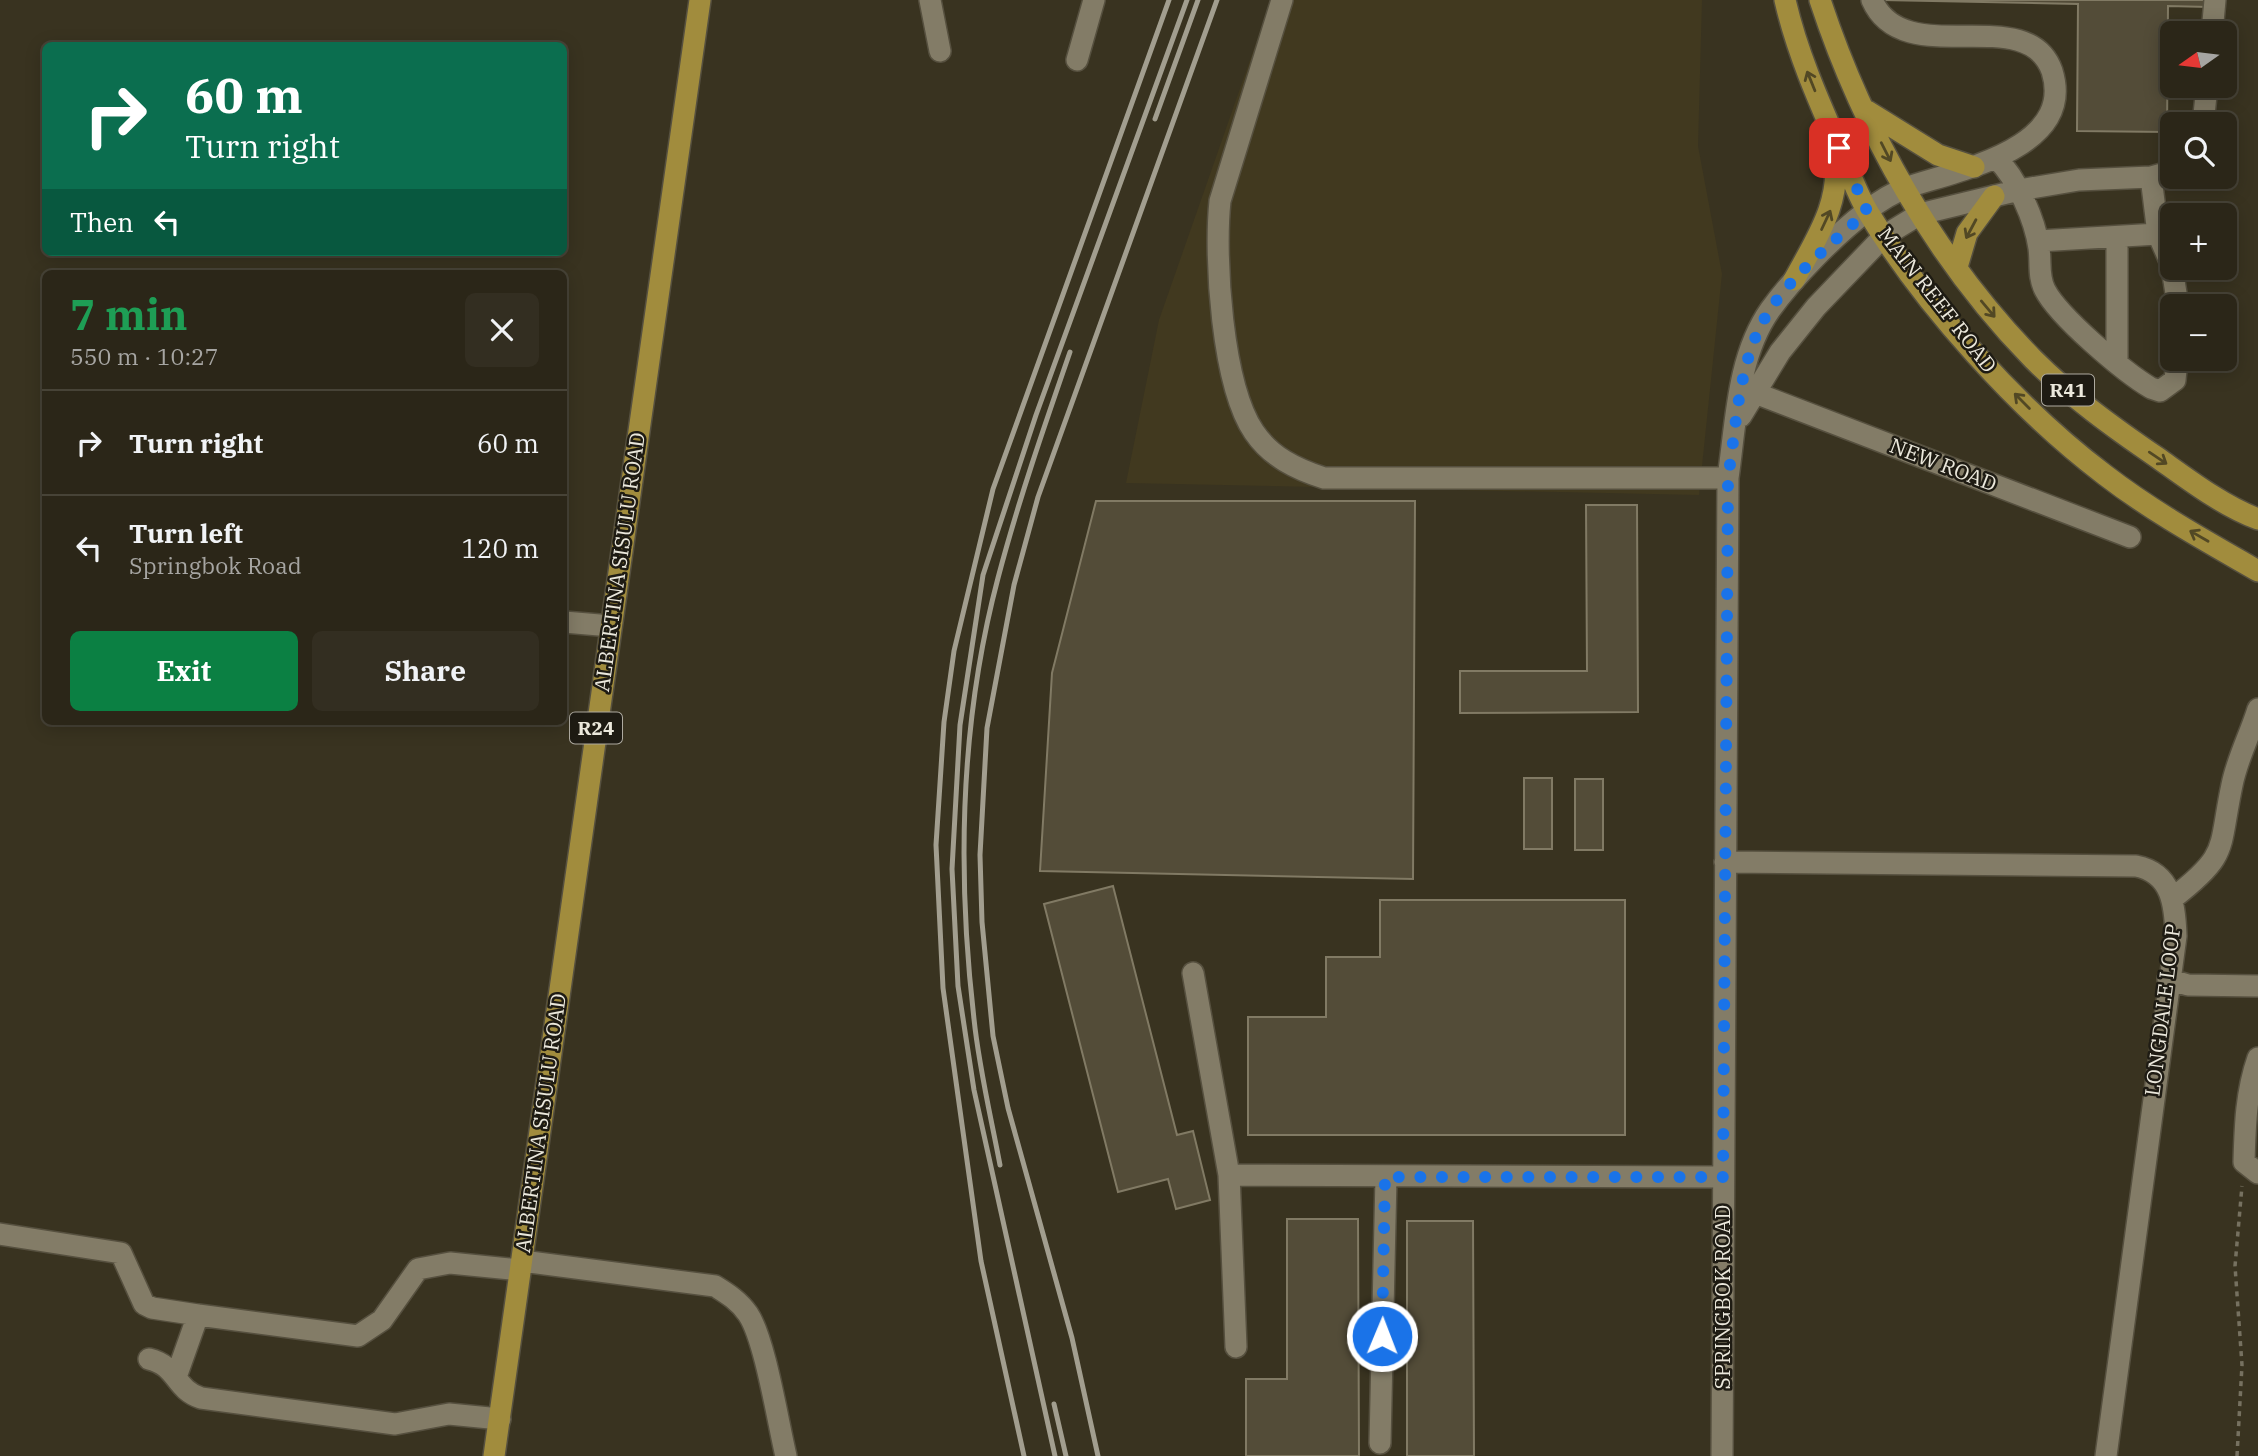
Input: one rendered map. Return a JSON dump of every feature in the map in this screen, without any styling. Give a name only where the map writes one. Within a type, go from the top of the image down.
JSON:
[{"type":"main road","name":"ALBERTINA SISULU ROAD","points":[[495,1456],[700,0]]},
{"type":"main road","name":"MAIN REEF ROAD","points":[[1785,0],[1801,54],[1867,211],[1940,312],[2053,432],[2105,476],[2164,516],[2258,571]]},
{"type":"main road","name":"MAIN REEF ROAD","points":[[1820,0],[1837,52],[1905,188],[1920,214],[1985,306],[2034,360],[2101,419],[2192,482],[2258,519]]},
{"type":"main road","points":[[1865,110],[1938,155],[1974,167]]},
{"type":"main road","points":[[1794,280],[1824,224],[1836,190],[1838,172],[1830,127]]},
{"type":"main road","points":[[1957,267],[1967,233],[1994,196]]},
{"type":"street","points":[[930,0],[940,51]]},
{"type":"street","points":[[1077,60],[1094,0]]},
{"type":"street","points":[[1282,0],[1220,201],[1217,229],[1217,257],[1225,326],[1242,408],[1254,432],[1274,454],[1297,469],[1324,478],[1728,478]]},
{"type":"street","name":"SPRINGBOK ROAD","points":[[1722,1456],[1728,478],[1747,360],[1769,311],[1794,280],[1867,211],[1905,188],[1996,159],[2027,141],[2048,116],[2054,94],[2053,73],[2045,55],[2034,42],[2014,33],[1903,29],[1881,17],[1872,0]]},
{"type":"street","points":[[2213,21],[2215,0]]},
{"type":"street","points":[[1996,159],[2013,177],[2019,190],[2038,241],[2044,289],[2053,302],[2137,380],[2160,391],[2175,380],[2176,371]]},
{"type":"street","name":"SPRINGBOK ROAD","points":[[1736,424],[1780,352],[1816,307],[1884,236],[1920,214],[2019,190],[2079,180],[2160,174]]},
{"type":"street","points":[[2151,177],[2160,239]]},
{"type":"street","points":[[2038,241],[2158,234]]},
{"type":"street","points":[[2117,237],[2117,362]]},
{"type":"street","name":"NEW ROAD","points":[[1755,393],[2130,537]]},
{"type":"street","points":[[567,622],[611,626]]},
{"type":"street","points":[[2172,899],[2215,862],[2223,845],[2232,786],[2258,709]]},
{"type":"street","name":"LONGDALE LOOP","points":[[1725,862],[2136,866],[2149,868],[2160,876],[2172,899],[2176,936],[2168,979],[2106,1456]]},
{"type":"street","points":[[1193,973],[1229,1175],[1236,1347]]},
{"type":"street","points":[[2168,979],[2188,985],[2258,986]]},
{"type":"street","points":[[2251,1168],[2245,1117],[2251,1076],[2258,1058]]},
{"type":"street","points":[[1229,1175],[1723,1177]]},
{"type":"street","points":[[1380,1443],[1385,1177]]},
{"type":"street","points":[[0,1234],[121,1253],[144,1304],[152,1308],[358,1336],[382,1321],[408,1279],[418,1269],[450,1263],[521,1265],[715,1286],[734,1298],[749,1316],[758,1337],[786,1456]]},
{"type":"street","points":[[176,1377],[198,1315]]},
{"type":"street","points":[[149,1359],[167,1365],[185,1391],[201,1398],[379,1423],[408,1424],[449,1414],[500,1419]]},
{"type":"path","points":[[2237,1456],[2242,1365],[2235,1266],[2251,1168]]},
{"type":"shaded area","points":[[1271,0],[1702,0],[1698,146],[1722,274],[1699,495],[1126,483],[1159,320]]},
{"type":"building","points":[[1881,0],[2209,0],[2209,7],[2168,6],[2168,21],[2160,21],[2160,98],[2167,98],[2167,112],[2160,112],[2160,132],[2077,131],[2078,4]]},
{"type":"building","points":[[1096,501],[1415,501],[1413,879],[1040,871],[1052,673]]},
{"type":"building","points":[[1586,505],[1637,505],[1638,712],[1460,713],[1460,671],[1587,671]]},
{"type":"building","points":[[1524,778],[1552,778],[1552,849],[1524,849]]},
{"type":"building","points":[[1575,779],[1603,779],[1603,850],[1575,850]]},
{"type":"building","points":[[1113,886],[1177,1135],[1193,1131],[1210,1200],[1176,1209],[1168,1179],[1118,1192],[1044,904]]},
{"type":"building","points":[[1380,900],[1625,900],[1625,1135],[1248,1135],[1248,1017],[1326,1017],[1326,957],[1380,957]]},
{"type":"building","points":[[1287,1219],[1358,1219],[1359,1456],[1246,1456],[1246,1379],[1287,1379]]},
{"type":"building","points":[[1407,1221],[1473,1221],[1474,1456],[1407,1456]]},
{"type":"railway","points":[[1024,1456],[981,1261],[943,988],[936,845],[944,722],[954,651],[993,489],[1169,0]]},
{"type":"railway","points":[[1055,1456],[974,1090],[958,986],[952,869],[960,725],[983,575],[1036,415],[1187,0]]},
{"type":"railway","points":[[1155,119],[1198,0]]},
{"type":"railway","points":[[1098,1456],[1072,1338],[1008,1108],[993,1036],[982,922],[980,855],[987,728],[1014,585],[1038,497],[1217,0]]},
{"type":"railway","points":[[1000,1165],[979,1056],[969,964],[964,853],[969,742],[985,632],[998,578],[1041,436],[1070,352]]},
{"type":"railway","points":[[1054,1404],[1066,1456]]},
{"type":"route","points":[[1382,1336],[1385,1177],[1723,1177],[1728,478],[1741,386],[1758,332],[1769,311],[1794,280],[1867,211],[1839,148]]}]
